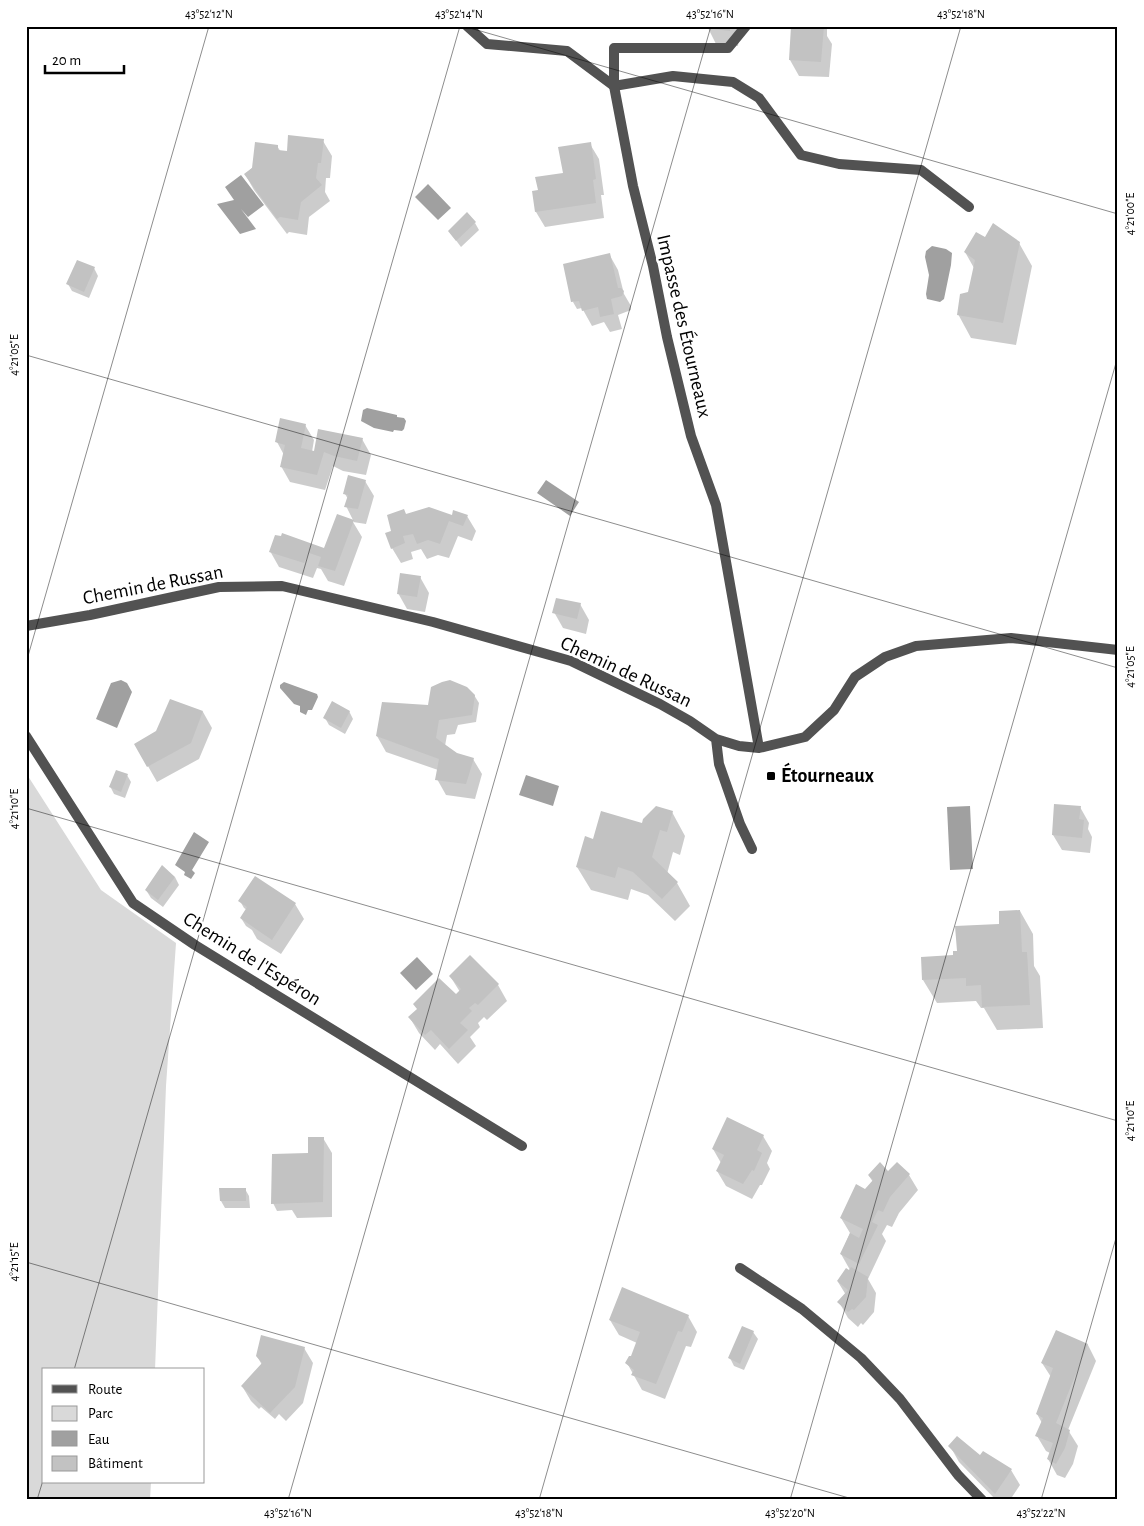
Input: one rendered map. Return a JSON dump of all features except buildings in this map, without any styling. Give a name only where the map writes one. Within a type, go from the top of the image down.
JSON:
[{"type":"street","points":[[467,26],[487,44],[567,51],[614,86],[673,76],[732,82],[759,98],[800,155],[839,164],[921,170],[970,207]]},
{"type":"street","name":"Impasse des Étourneaux","points":[[746,26],[728,48],[614,48],[614,86],[633,186],[653,266],[667,337],[689,427],[716,504],[759,748]]},
{"type":"street","name":"Chemin de Russan","points":[[26,626],[90,615],[219,587],[282,586],[433,622],[571,661],[660,704],[716,739],[739,746],[759,748],[805,737],[834,710],[856,677],[885,657],[916,646],[1011,638],[1118,650]]},
{"type":"street","name":"Chemin de l'Espéron","points":[[26,736],[134,903],[195,945],[522,1146]]},
{"type":"street","points":[[716,739],[719,764],[740,824],[752,849]]},
{"type":"street","points":[[740,1268],[802,1309],[861,1358],[900,1399],[958,1475],[982,1500]]},
{"type":"green space","points":[[26,773],[101,890],[176,943],[166,1086],[155,1368],[42,1368],[42,1484],[151,1484],[150,1500],[26,1500]]},
{"type":"water","points":[[241,175],[264,205],[248,217],[241,209],[256,229],[240,234],[217,204],[234,200],[225,187]]},
{"type":"water","points":[[428,184],[451,208],[438,220],[415,197]]},
{"type":"water","points":[[932,246],[946,249],[952,253],[944,299],[940,302],[927,299],[926,294],[929,275],[925,257],[926,251]]},
{"type":"water","points":[[367,408],[404,418],[406,421],[404,429],[402,431],[394,430],[393,432],[374,428],[361,421],[363,410]]},
{"type":"water","points":[[546,480],[579,502],[570,516],[537,493]]},
{"type":"water","points":[[121,680],[127,683],[132,692],[117,728],[96,719],[111,683]]},
{"type":"water","points":[[284,682],[317,694],[318,697],[312,710],[308,710],[306,715],[300,712],[300,706],[294,704],[280,688],[280,685]]},
{"type":"water","points":[[526,775],[559,786],[553,806],[519,795]]},
{"type":"water","points":[[970,806],[973,869],[950,870],[947,807]]},
{"type":"water","points":[[194,832],[209,842],[192,870],[195,873],[191,879],[184,875],[185,872],[175,865]]},
{"type":"water","points":[[417,957],[433,974],[416,990],[400,973]]},
{"type":"place","name":"Étourneaux","points":[[771,776]]}]
